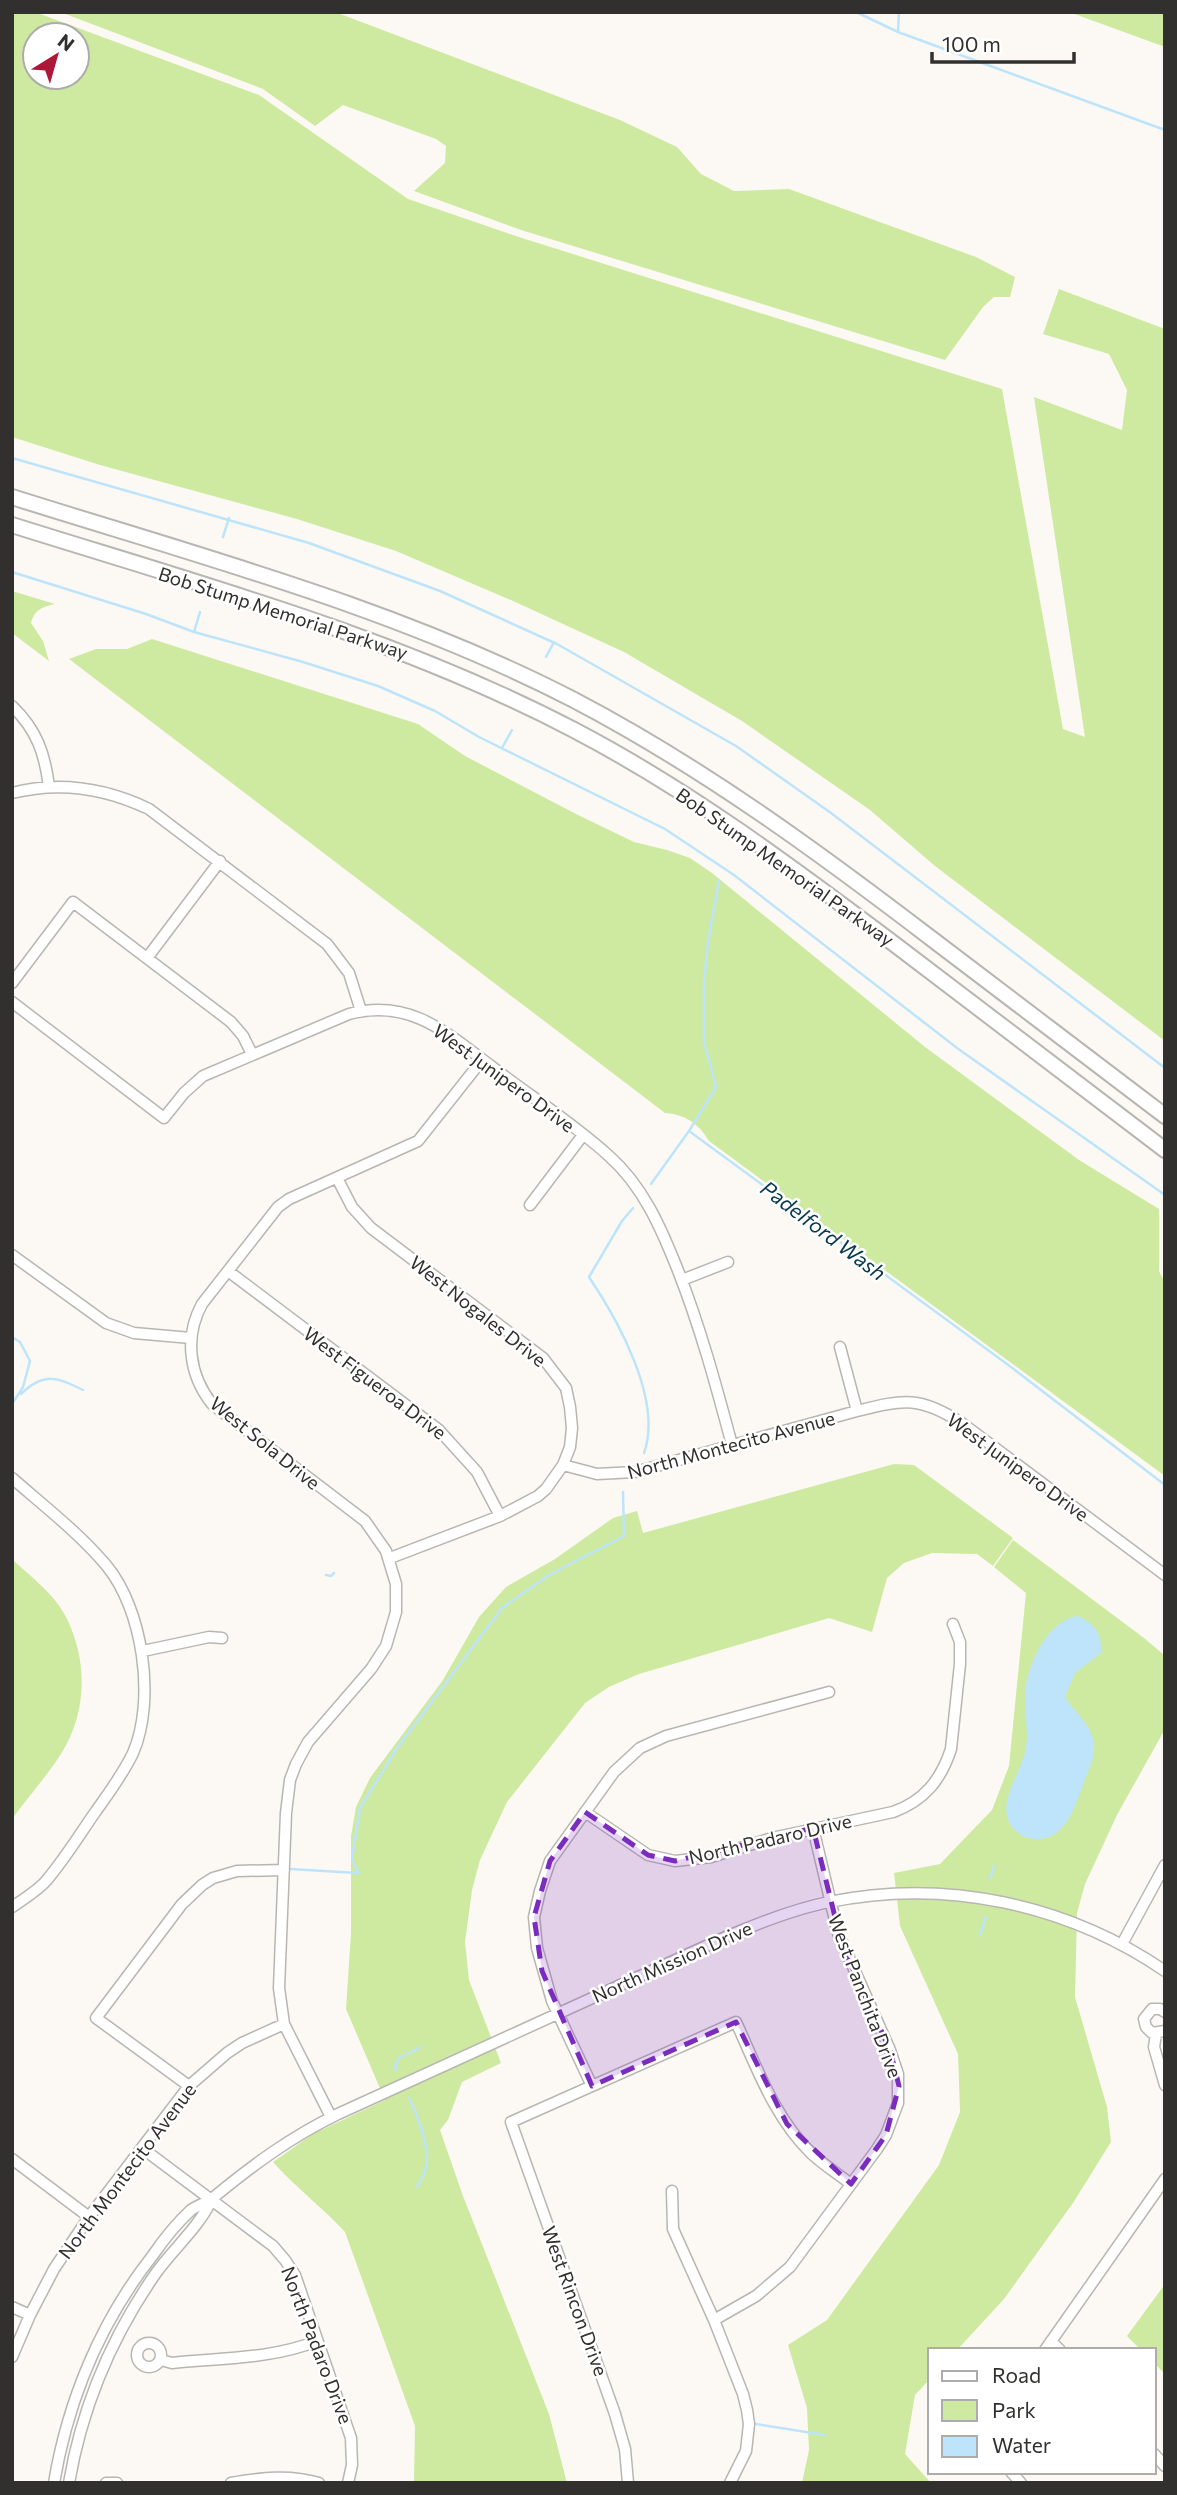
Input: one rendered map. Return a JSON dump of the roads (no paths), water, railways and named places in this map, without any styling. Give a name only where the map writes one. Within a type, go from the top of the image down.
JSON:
[{"type":"highway","name":"Bob Stump Memorial Parkway","points":[[12,497],[358,607],[483,656],[602,715],[704,774],[785,828],[1165,1116]]},
{"type":"highway","name":"Bob Stump Memorial Parkway","points":[[12,525],[381,643],[466,678],[576,731],[693,799],[781,858],[1165,1150]]},
{"type":"street","points":[[12,706],[37,738],[45,760],[49,787]]},
{"type":"street","points":[[12,793],[49,787],[94,790],[136,803],[159,816],[327,944],[349,973],[360,1011],[203,1076],[184,1093],[164,1118],[12,1002]]},
{"type":"street","points":[[147,958],[220,861]]},
{"type":"street","points":[[12,983],[73,902],[231,1022],[243,1035],[253,1054]]},
{"type":"street","name":"West Junipero Drive","points":[[360,1011],[394,1010],[425,1020],[610,1156],[647,1202],[662,1228],[709,1355],[732,1446]]},
{"type":"street","points":[[12,1255],[106,1323],[134,1333],[191,1338],[202,1304],[278,1208],[289,1199],[418,1140],[482,1060]]},
{"type":"street","points":[[530,1205],[583,1136]]},
{"type":"street","name":"West Nogales Drive","points":[[337,1178],[352,1207],[371,1228],[534,1349],[555,1372],[566,1388],[570,1407],[570,1447],[563,1465]]},
{"type":"street","points":[[682,1280],[728,1262]]},
{"type":"street","name":"West Figueroa Drive","points":[[228,1271],[439,1430],[477,1472],[500,1516]]},
{"type":"street","name":"West Sola Drive","points":[[191,1338],[197,1381],[212,1404],[365,1521],[390,1558]]},
{"type":"street","points":[[840,1347],[857,1411]]},
{"type":"street","name":"West Junipero Drive","points":[[857,1411],[888,1403],[913,1401],[946,1412],[1165,1575]]},
{"type":"street","name":"North Montecito Avenue","points":[[563,1465],[597,1474],[635,1472],[857,1411]]},
{"type":"street","points":[[331,2117],[284,2025],[279,1988],[287,1798],[296,1764],[309,1742],[380,1658],[392,1633],[397,1601],[390,1558],[500,1516],[538,1496],[563,1465]]},
{"type":"street","points":[[12,1478],[83,1540],[108,1567],[120,1585],[143,1651],[145,1702],[134,1751],[116,1784],[45,1882],[12,1907]]},
{"type":"street","name":"North Padaro Drive","points":[[585,1812],[648,1855],[676,1861],[711,1857],[772,1838],[893,1812],[911,1805],[922,1798],[941,1774],[951,1749],[960,1664],[960,1642],[953,1624]]},
{"type":"street","points":[[143,1651],[209,1637],[222,1637]]},
{"type":"street","points":[[829,1692],[651,1742],[623,1763],[550,1861],[534,1917],[542,1971],[558,2014],[592,2086],[736,2022],[770,2096],[787,2124],[812,2154],[851,2184]]},
{"type":"street","name":"West Panchita Drive","points":[[714,2320],[756,2296],[790,2267],[877,2149],[898,2103],[898,2074],[890,2050],[842,1945],[813,1828]]},
{"type":"street","points":[[189,2086],[96,2018],[182,1904],[202,1885],[213,1878],[237,1871],[284,1870]]},
{"type":"street","points":[[1122,1944],[1164,1870]]},
{"type":"street","name":"North Mission Drive","points":[[54,2483],[79,2386],[115,2310],[144,2266],[193,2208],[211,2200],[245,2170],[279,2147],[331,2117],[762,1922],[830,1902],[908,1892],[977,1897],[1034,1909],[1070,1921],[1122,1944],[1165,1971]]},
{"type":"street","points":[[1165,2012],[1156,2008],[1146,2015],[1146,2027],[1161,2032],[1154,2047],[1165,2085]]},
{"type":"street","name":"North Montecito Avenue","points":[[12,2357],[54,2269],[89,2217],[189,2086],[227,2053],[250,2039],[284,2025]]},
{"type":"street","name":"West Rincon Drive","points":[[592,2086],[512,2122],[615,2414],[625,2449],[628,2483]]},
{"type":"street","name":"North Padaro Drive","points":[[142,2147],[274,2246],[295,2275],[351,2438],[352,2465],[348,2483]]},
{"type":"street","points":[[12,2159],[89,2217]]},
{"type":"street","points":[[1048,2346],[1165,2179]]},
{"type":"street","points":[[672,2191],[673,2229],[743,2393],[750,2424],[746,2451],[730,2483]]},
{"type":"street","name":"North Mission Drive","points":[[69,2483],[86,2410],[115,2342],[157,2272],[203,2217],[211,2200]]},
{"type":"street","points":[[12,2307],[30,2315]]},
{"type":"street","points":[[161,2360],[172,2363],[270,2354],[317,2341]]},
{"type":"street","points":[[231,2483],[267,2477],[290,2477],[319,2483]]},
{"type":"street","points":[[106,2483],[117,2483]]},
{"type":"water","points":[[1078,1616],[1096,1630],[1101,1653],[1075,1673],[1065,1697],[1090,1732],[1094,1746],[1093,1755],[1073,1810],[1063,1827],[1047,1838],[1029,1838],[1017,1832],[1009,1823],[1006,1813],[1010,1791],[1026,1748],[1026,1684],[1034,1659],[1048,1635],[1067,1619]]},
{"type":"waterway","points":[[856,12],[898,32],[1165,130]]},
{"type":"waterway","name":"Padelford Wash","points":[[898,32],[899,12]]},
{"type":"waterway","points":[[12,458],[309,543],[440,591],[557,644],[736,746],[831,813],[1165,1068]]},
{"type":"waterway","points":[[223,537],[229,518]]},
{"type":"waterway","points":[[12,572],[194,632],[378,686],[435,711],[479,737],[665,829],[734,875],[957,1048],[1165,1195]]},
{"type":"waterway","points":[[194,632],[200,612]]},
{"type":"waterway","points":[[546,657],[554,642]]},
{"type":"waterway","points":[[502,748],[512,730]]},
{"type":"waterway","name":"Padelford Wash","points":[[651,1184],[716,1087],[704,1042],[704,984],[708,941],[719,881]]},
{"type":"waterway","name":"Padelford Wash","points":[[689,1131],[1011,1367],[1165,1485]]},
{"type":"waterway","points":[[633,1208],[622,1221],[589,1277],[624,1338],[643,1386],[648,1410],[644,1453]]},
{"type":"waterway","points":[[12,1337],[20,1342],[30,1361],[23,1387],[12,1404]]},
{"type":"waterway","points":[[21,1394],[37,1382],[51,1379],[83,1390]]},
{"type":"waterway","points":[[359,1874],[352,1859],[360,1808],[397,1748],[502,1608],[549,1575],[624,1536],[623,1492]]},
{"type":"waterway","points":[[326,1575],[331,1576],[334,1573]]},
{"type":"waterway","points":[[990,1879],[994,1866]]},
{"type":"waterway","points":[[291,1869],[357,1873]]},
{"type":"waterway","points":[[980,1935],[986,1917]]},
{"type":"waterway","points":[[396,2070],[399,2058],[421,2047]]},
{"type":"waterway","points":[[409,2098],[420,2124],[427,2154],[425,2171],[417,2187]]},
{"type":"waterway","points":[[756,2424],[825,2435]]}]
